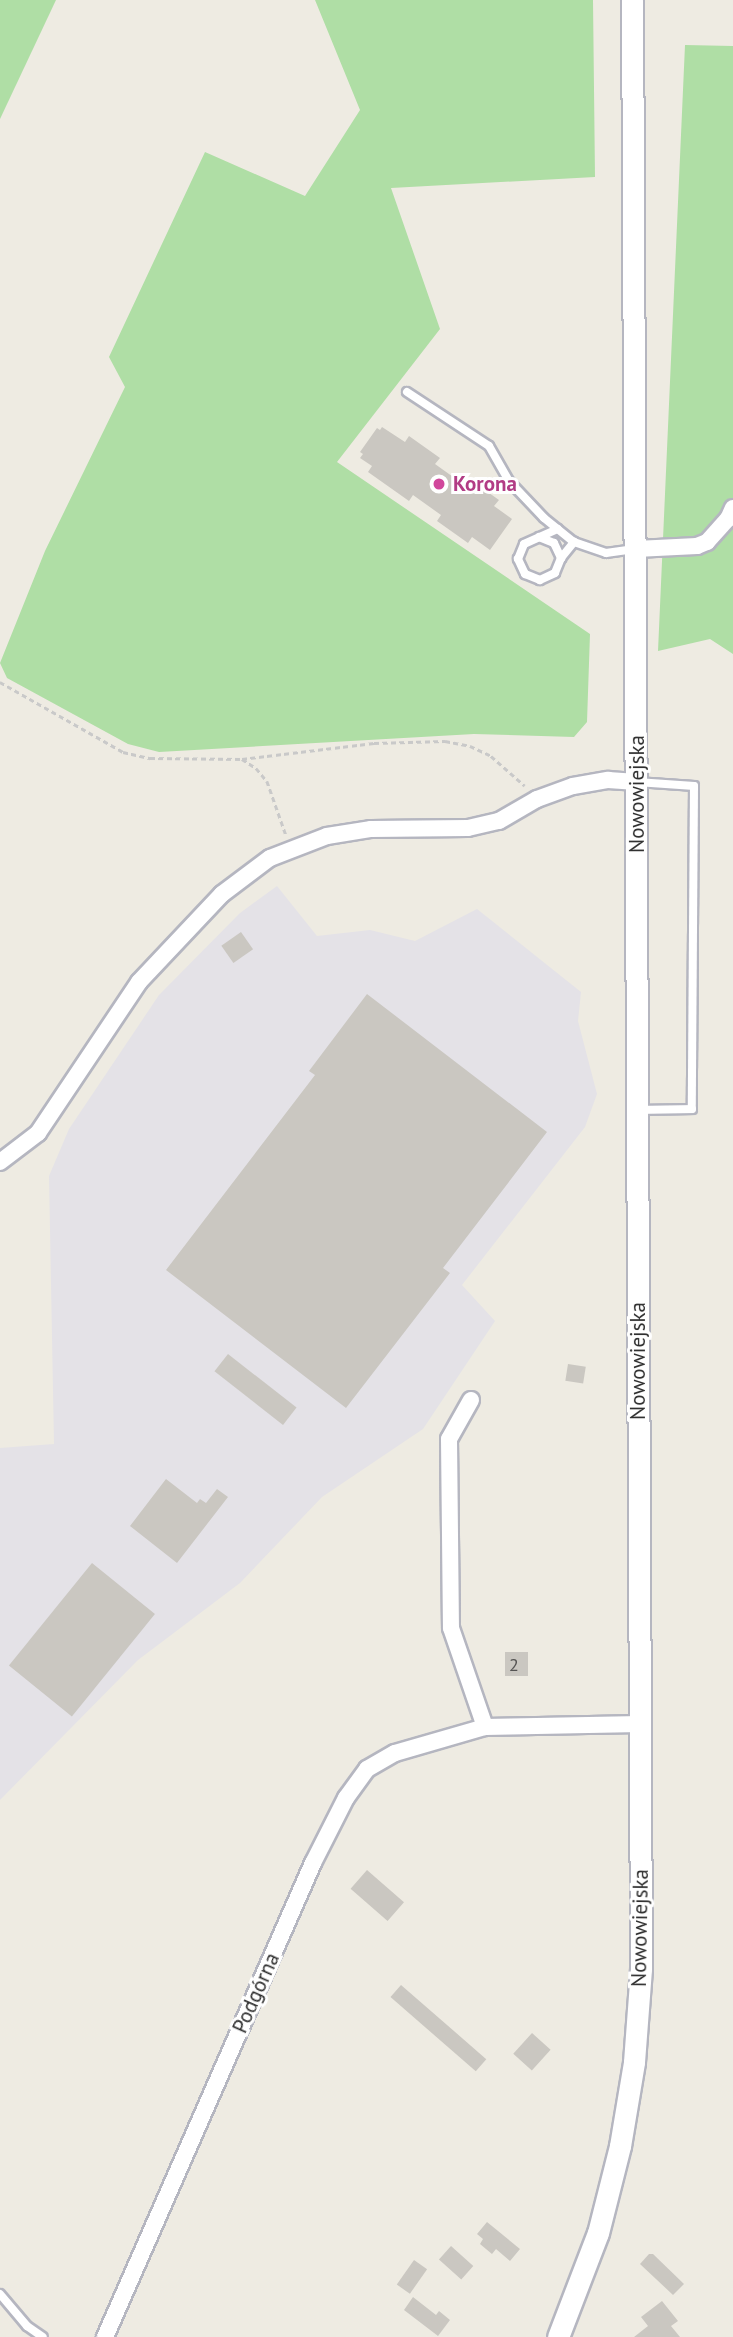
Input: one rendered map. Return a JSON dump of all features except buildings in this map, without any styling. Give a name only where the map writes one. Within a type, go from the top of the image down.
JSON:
[{"type":"main road","name":"Nowowiejska","points":[[558,2337],[598,2233],[620,2146],[632,2076],[641,1969],[632,0]]},
{"type":"street","points":[[636,549],[697,546],[708,542],[728,520],[733,508]]},
{"type":"street","points":[[0,1162],[38,1133],[139,982],[222,894],[270,859],[327,836],[372,829],[468,828],[499,821],[537,799],[573,786],[608,780],[637,782]]},
{"type":"street","points":[[471,1400],[449,1439],[451,1628],[485,1727]]},
{"type":"street","name":"Podgórna","points":[[105,2337],[313,1863],[346,1798],[367,1769],[395,1753],[485,1727],[640,1724]]},
{"type":"lane","points":[[407,392],[489,446],[509,481],[574,542],[606,553],[636,549]]},
{"type":"lane","points":[[558,529],[524,544],[518,559],[525,574],[540,580],[555,573],[561,558],[574,542]]},
{"type":"lane","points":[[539,537],[554,543],[561,558]]},
{"type":"lane","points":[[637,782],[694,786],[692,1109],[637,1110]]},
{"type":"lane","points":[[0,2294],[27,2326],[43,2337]]},
{"type":"path","points":[[0,682],[123,752],[150,758],[242,760],[374,743],[445,741],[470,746],[491,755],[537,799]]},
{"type":"path","points":[[242,760],[256,768],[267,781],[277,804],[289,851]]},
{"type":"shaded area","points":[[277,886],[317,936],[370,930],[415,941],[477,909],[581,992],[578,1021],[597,1094],[585,1127],[462,1285],[495,1321],[423,1429],[322,1497],[240,1583],[138,1660],[0,1800],[0,1448],[54,1444],[49,1176],[69,1129],[159,995],[240,913]]},
{"type":"green space","points":[[0,0],[56,0],[0,119]]},
{"type":"green space","points":[[315,0],[593,0],[595,177],[391,188],[440,329],[337,462],[590,634],[587,722],[574,737],[474,734],[159,752],[128,744],[7,678],[0,663],[45,551],[125,387],[109,357],[205,152],[305,196],[360,110]]},
{"type":"green space","points":[[685,45],[733,46],[733,654],[710,639],[658,651]]},
{"type":"place","name":"Korona","points":[[439,484]]}]
